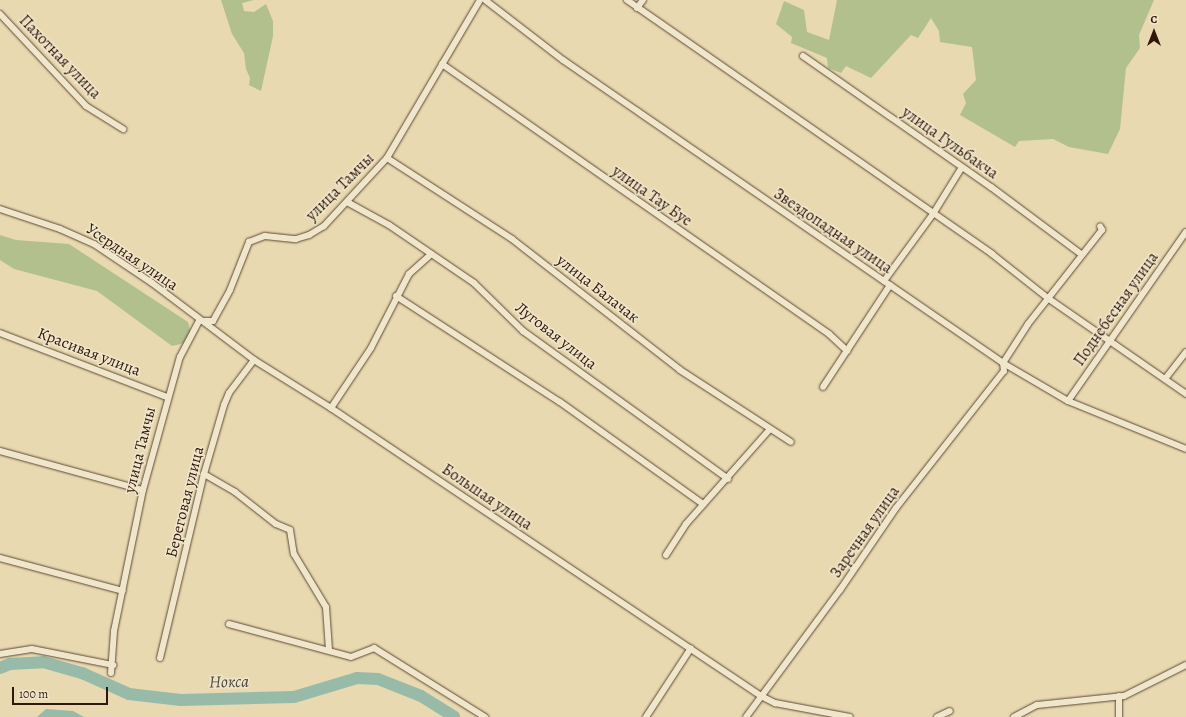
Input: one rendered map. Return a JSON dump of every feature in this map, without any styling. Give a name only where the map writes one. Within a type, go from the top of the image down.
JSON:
[{"type":"street","name":"улица Тамчы","points":[[111,673],[113,665],[114,631],[143,490],[167,397],[180,357],[199,321],[213,321],[230,290],[249,242],[265,236],[296,239],[310,235],[324,226],[387,158],[480,0]]},
{"type":"street","name":"Звездопадная улица","points":[[485,0],[562,60],[1003,363],[1068,401],[1186,449]]},
{"type":"street","points":[[626,0],[992,254],[1049,299],[1111,340],[1186,394]]},
{"type":"street","points":[[637,8],[643,0]]},
{"type":"street","name":"Пахотная улица","points":[[0,14],[86,106],[122,129]]},
{"type":"street","name":"улица Гульбакча","points":[[803,56],[962,167],[1082,254]]},
{"type":"street","name":"улица Тау Буе","points":[[442,64],[829,334],[847,351]]},
{"type":"street","name":"улица Балачак","points":[[387,158],[512,239],[680,370],[791,442]]},
{"type":"street","points":[[884,281],[933,214],[962,167]]},
{"type":"street","name":"Луговая улица","points":[[347,202],[389,225],[474,283],[523,331],[728,479]]},
{"type":"street","name":"Усердная улица","points":[[0,209],[60,228],[94,244],[152,283],[199,321]]},
{"type":"street","name":"Заречная улица","points":[[746,717],[840,590],[896,508],[1004,371],[1003,363],[1028,324],[1102,230],[1100,226]]},
{"type":"street","name":"Поднебесная улица","points":[[1068,401],[1186,232]]},
{"type":"street","points":[[331,408],[371,348],[396,296],[409,274],[431,254]]},
{"type":"street","points":[[823,387],[890,285]]},
{"type":"street","points":[[396,296],[560,402],[703,504]]},
{"type":"street","name":"Большая улица","points":[[199,321],[254,360],[331,408],[761,696],[776,703],[850,717]]},
{"type":"street","name":"Красивая улица","points":[[0,333],[167,397]]},
{"type":"street","points":[[1165,379],[1186,352]]},
{"type":"street","name":"Береговая улица","points":[[160,658],[204,474],[229,393],[254,360]]},
{"type":"street","points":[[666,555],[686,524],[703,504],[728,479],[770,429]]},
{"type":"street","points":[[0,451],[143,490]]},
{"type":"street","points":[[204,474],[235,492],[276,524],[290,530],[294,554],[326,606],[329,650]]},
{"type":"street","points":[[0,558],[122,592]]},
{"type":"street","points":[[229,624],[351,657],[374,648],[485,717]]},
{"type":"street","points":[[646,717],[691,648]]},
{"type":"street","points":[[0,654],[32,649],[113,665]]},
{"type":"street","points":[[1014,717],[1037,705],[1119,696],[1186,665]]},
{"type":"street","points":[[1119,696],[1120,717]]},
{"type":"street","points":[[937,717],[950,711]]},
{"type":"green space","points":[[221,0],[254,0],[242,3],[244,11],[254,12],[266,4],[273,21],[273,36],[261,91],[249,85],[250,78],[246,69],[244,53],[232,34]]},
{"type":"green space","points":[[837,0],[1154,0],[1139,35],[1140,48],[1126,68],[1120,129],[1108,154],[1069,147],[1053,139],[1019,141],[1015,147],[960,115],[966,103],[963,94],[976,80],[972,47],[940,42],[939,31],[931,18],[918,38],[911,35],[871,78],[846,66],[841,73],[828,68],[827,58],[791,43],[792,37],[776,24],[784,1],[804,10],[807,32],[829,40]]},
{"type":"green space","points":[[0,235],[16,240],[69,244],[188,322],[191,334],[185,343],[172,346],[97,291],[14,269],[0,260]]},
{"type":"shaded area","points":[[46,709],[73,711],[84,717],[37,717]]},
{"type":"waterway","name":"Нокса","points":[[0,668],[10,664],[43,662],[82,673],[129,694],[181,700],[294,697],[357,678],[378,679],[421,696],[454,717]]}]
